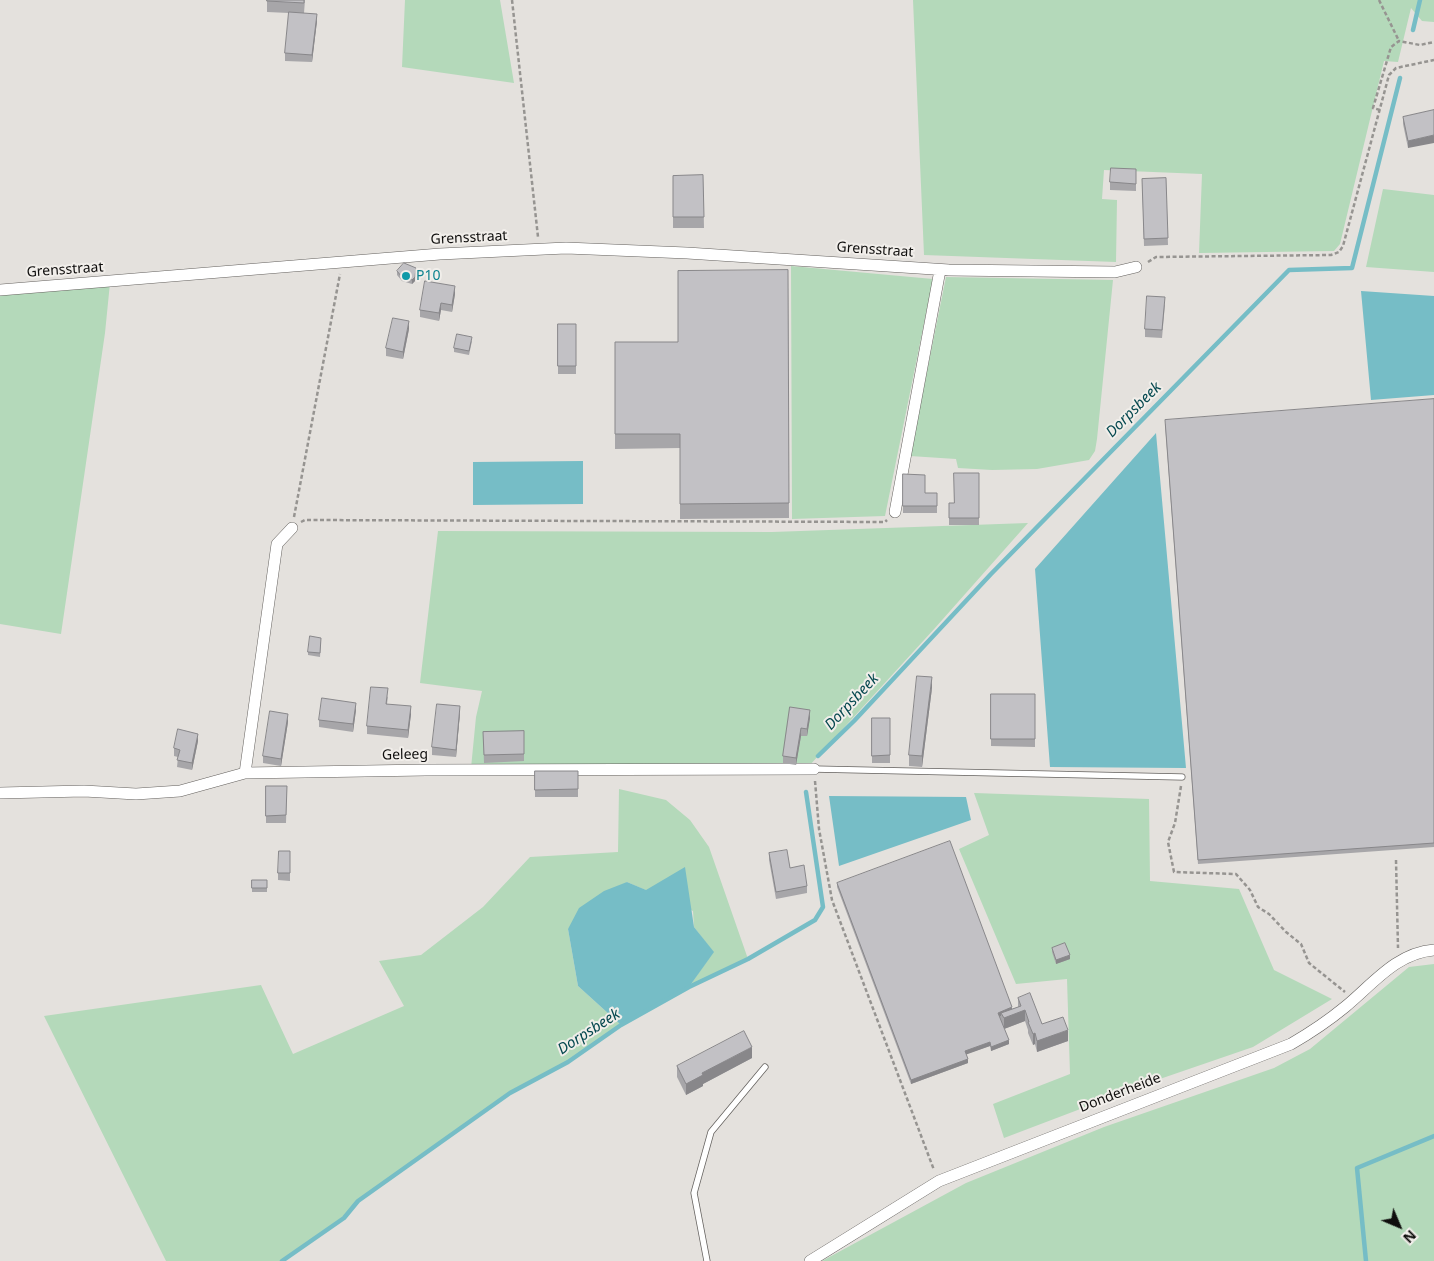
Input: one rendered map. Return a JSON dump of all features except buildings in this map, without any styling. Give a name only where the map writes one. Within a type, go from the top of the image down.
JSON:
[{"type":"street","name":"Grensstraat","points":[[0,290],[440,254],[566,248],[940,270],[1115,272],[1136,267]]},
{"type":"street","points":[[895,512],[940,270]]},
{"type":"street","points":[[245,774],[277,544],[292,528]]},
{"type":"street","name":"Geleeg","points":[[0,792],[84,791],[136,794],[180,791],[245,774],[426,770],[814,769]]},
{"type":"street","name":"Donderheide","points":[[810,1261],[938,1181],[1107,1114],[1275,1051],[1311,1032],[1354,999],[1387,968],[1420,951],[1434,950]]},
{"type":"lane","points":[[814,769],[1182,776]]},
{"type":"lane","points":[[707,1261],[694,1193],[711,1132],[765,1067]]},
{"type":"path","points":[[512,0],[539,249]]},
{"type":"path","points":[[1379,0],[1399,41]]},
{"type":"path","points":[[1380,110],[1373,108],[1391,47],[1399,41],[1420,45],[1434,42]]},
{"type":"path","points":[[1136,267],[1156,257],[1331,255],[1338,252],[1343,246],[1389,75],[1396,68],[1434,60]]},
{"type":"path","points":[[292,528],[342,263]]},
{"type":"path","points":[[292,528],[305,520],[885,522],[895,512]]},
{"type":"path","points":[[814,769],[819,829],[832,900],[938,1181]]},
{"type":"path","points":[[1182,776],[1175,823],[1168,842],[1174,872],[1236,874],[1250,890],[1258,907],[1269,914],[1286,932],[1301,944],[1309,964],[1354,999]]},
{"type":"path","points":[[1396,860],[1398,962]]},
{"type":"green space","points":[[405,0],[500,0],[514,83],[402,67]]},
{"type":"green space","points":[[913,0],[1434,0],[1434,22],[1422,21],[1411,8],[1398,62],[1384,61],[1340,244],[1334,251],[1199,253],[1202,174],[1104,170],[1102,199],[1117,200],[1116,262],[924,255]]},
{"type":"green space","points":[[1383,189],[1434,195],[1434,272],[1366,267]]},
{"type":"green space","points":[[791,266],[933,279],[885,516],[792,519]]},
{"type":"green space","points":[[946,277],[1113,280],[1097,439],[1095,451],[1089,460],[1037,469],[992,470],[958,468],[956,459],[910,456]]},
{"type":"green space","points":[[110,283],[105,333],[61,634],[0,624],[0,292]]},
{"type":"green space","points":[[1028,523],[809,766],[471,768],[476,717],[482,691],[420,683],[438,531],[772,532]]},
{"type":"green space","points":[[619,789],[666,800],[690,820],[709,847],[748,959],[689,987],[713,952],[694,927],[693,911],[627,882],[568,929],[578,986],[621,1025],[568,1062],[510,1093],[358,1201],[344,1218],[282,1261],[166,1261],[44,1016],[261,985],[293,1054],[404,1006],[379,961],[421,955],[483,907],[530,857],[618,852]]},
{"type":"green space","points":[[974,793],[1149,799],[1150,881],[1239,889],[1274,970],[1332,999],[1253,1047],[1154,1081],[1004,1138],[993,1104],[1070,1074],[1067,979],[1016,984],[959,849],[989,835]]},
{"type":"green space","points":[[1434,964],[1434,1261],[822,1261],[966,1183],[1104,1127],[1274,1068],[1310,1049],[1409,967]]},
{"type":"water","points":[[1361,291],[1434,296],[1434,395],[1371,400]]},
{"type":"water","points":[[1156,433],[1186,768],[1050,767],[1035,569]]},
{"type":"water","points":[[583,461],[583,504],[473,505],[473,462]]},
{"type":"water","points":[[829,796],[966,797],[971,820],[839,866]]},
{"type":"water","points":[[685,867],[694,927],[714,952],[689,987],[621,1025],[578,986],[568,929],[579,908],[604,891],[627,882],[646,890]]},
{"type":"waterway","name":"Dorpsbeek","points":[[1413,30],[1420,0]]},
{"type":"waterway","name":"Dorpsbeek","points":[[818,756],[854,721],[991,574],[1289,270],[1352,268],[1400,78]]},
{"type":"waterway","name":"Dorpsbeek","points":[[282,1261],[344,1218],[358,1201],[510,1093],[568,1062],[621,1025],[689,987],[748,959],[815,920],[823,907],[806,792]]},
{"type":"waterway","points":[[1366,1261],[1357,1168],[1434,1136]]},
{"type":"place","name":"P10","points":[[406,276]]}]
